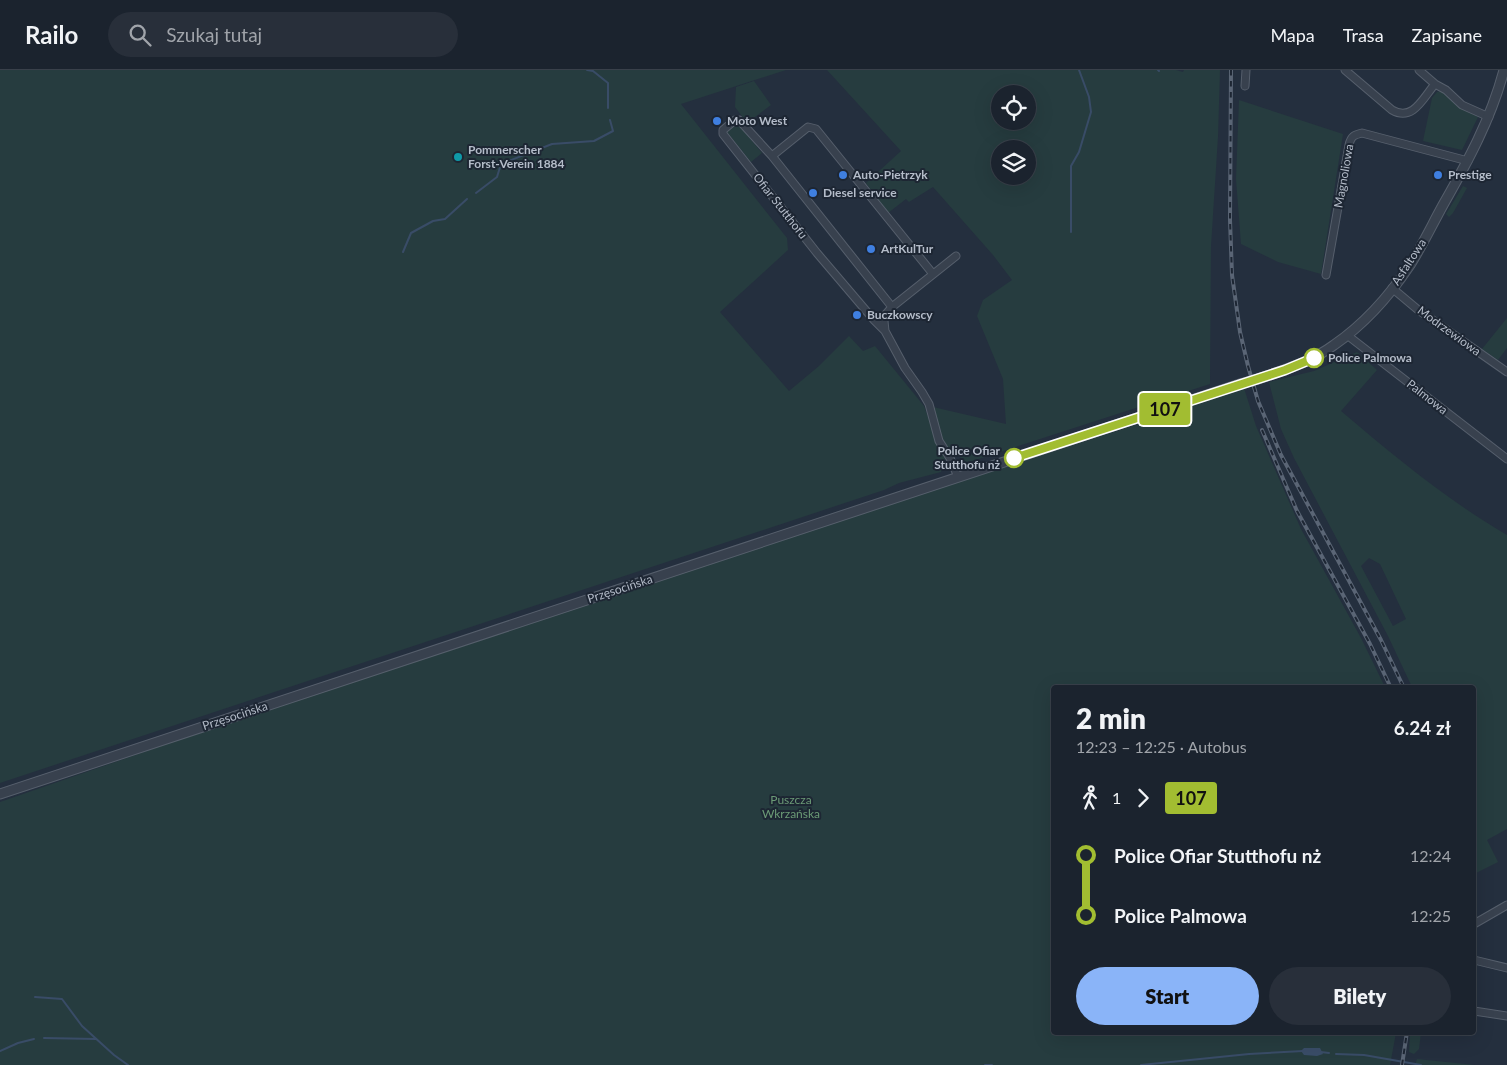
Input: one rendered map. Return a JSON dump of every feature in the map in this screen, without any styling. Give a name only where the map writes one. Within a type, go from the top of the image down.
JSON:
[{"type":"street","points":[[1244,86],[1246,70]]},
{"type":"street","points":[[1346,70],[1399,114],[1411,112],[1435,84]]},
{"type":"street","points":[[1419,70],[1465,106],[1489,117]]},
{"type":"street","name":"Asfaltowa","points":[[1240,384],[1313,358],[1333,346],[1347,335],[1392,288],[1412,261],[1468,161],[1489,117],[1504,70]]},
{"type":"street","name":"Ofiar Stutthofu","points":[[892,308],[772,156],[739,120],[734,120],[723,130],[723,134],[817,252],[885,331],[900,360],[929,404],[939,441],[950,458],[958,477]]},
{"type":"street","name":"Ofiar Stutthofu","points":[[772,156],[808,127],[816,129],[933,274]]},
{"type":"street","name":"Magnoliowa","points":[[1326,275],[1350,138],[1353,135],[1362,133],[1468,161]]},
{"type":"street","points":[[885,331],[884,321],[886,314],[956,256]]},
{"type":"street","name":"Modrzewiowa","points":[[1392,288],[1417,309],[1507,372]]},
{"type":"street","name":"Palmowa","points":[[1347,335],[1507,459]]},
{"type":"street","name":"Przęsocińska","points":[[0,794],[1240,384]]},
{"type":"street","points":[[1476,923],[1507,905]]},
{"type":"street","points":[[1476,960],[1507,968]]},
{"type":"street","points":[[1476,1011],[1507,1016]]},
{"type":"green space","points":[[0,70],[786,70],[681,104],[787,238],[788,250],[720,312],[789,391],[819,366],[849,336],[863,351],[875,346],[924,406],[938,444],[946,458],[941,472],[899,483],[884,490],[0,783]]},
{"type":"green space","points":[[827,70],[1176,70],[1183,72],[1184,70],[1220,70],[1211,246],[1210,384],[966,463],[959,456],[954,457],[943,440],[933,407],[1006,424],[1003,379],[977,316],[983,300],[1012,280],[993,255],[933,187],[909,202],[906,199],[888,213],[866,183],[901,151]]},
{"type":"green space","points":[[754,81],[771,105],[747,123],[735,107],[736,87]]},
{"type":"green space","points":[[1442,91],[1455,104],[1478,117],[1462,150],[1423,141],[1432,98],[1437,92]]},
{"type":"green space","points":[[1239,100],[1343,134],[1321,274],[1278,262],[1241,244],[1236,179]]},
{"type":"green space","points":[[737,123],[762,153],[751,162],[727,132]]},
{"type":"green space","points":[[1463,186],[1467,188],[1449,217],[1446,214]]},
{"type":"green space","points":[[1507,318],[1507,348],[1498,360],[1482,349]]},
{"type":"green space","points":[[1357,352],[1377,370],[1341,411],[1442,492],[1507,535],[1507,829],[1487,840],[1498,862],[1476,873],[1476,685],[1411,685],[1388,636],[1294,458],[1281,429],[1269,382],[1314,371]],"holes":[[[1369,558],[1380,564],[1406,619],[1393,626],[1361,566]]]},
{"type":"green space","name":"Puszcza Wkrzańska","points":[[1244,388],[1256,426],[1301,529],[1361,638],[1384,685],[1051,685],[1051,1035],[1396,1035],[1390,1065],[0,1065],[0,802],[262,711],[965,479],[1145,422]]},
{"type":"green space","points":[[1410,1035],[1421,1035],[1419,1049],[1414,1054],[1409,1052]]},
{"type":"green space","points":[[1417,1059],[1475,1065],[1415,1065]]},
{"type":"water","points":[[1304,1048],[1320,1048],[1323,1054],[1317,1056],[1304,1055],[1301,1051]]},
{"type":"waterway","points":[[587,70],[593,71],[608,83],[608,108]]},
{"type":"waterway","points":[[1071,232],[1071,166],[1079,152],[1091,112],[1089,97],[1079,70]]},
{"type":"waterway","points":[[476,193],[497,177],[501,164],[552,144],[594,141],[613,131],[610,120]]},
{"type":"waterway","points":[[403,252],[411,233],[433,221],[445,219],[467,199]]},
{"type":"waterway","points":[[35,997],[62,999],[82,1026],[128,1065]]},
{"type":"waterway","points":[[44,1038],[96,1039]]},
{"type":"waterway","points":[[0,1051],[18,1043],[34,1039]]},
{"type":"waterway","points":[[1141,1065],[1249,1054],[1303,1051]]},
{"type":"waterway","points":[[1321,1052],[1329,1053]]},
{"type":"waterway","points":[[1336,1054],[1364,1055],[1421,1065]]},
{"type":"waterway","points":[[985,1065],[992,1065]]},
{"type":"railway","points":[[1231,70],[1230,220],[1232,275],[1240,332],[1248,366],[1258,401],[1281,455],[1381,640],[1403,685]]},
{"type":"railway","points":[[1262,430],[1297,511],[1370,644],[1390,685]]},
{"type":"railway","points":[[1402,1065],[1407,1035]]},
{"type":"bus line","name":"107","points":[[1014,458],[1285,370],[1314,358]]},
{"type":"place","name":"Moto West","points":[[717,121]]},
{"type":"place","name":"Pommerscher Forst-Verein 1884","points":[[458,157]]},
{"type":"place","name":"Auto-Pietrzyk","points":[[843,175]]},
{"type":"place","name":"Prestige","points":[[1438,175]]},
{"type":"place","name":"Diesel service","points":[[813,193]]},
{"type":"place","name":"ArtKulTur","points":[[871,249]]},
{"type":"place","name":"Buczkowscy","points":[[857,315]]},
{"type":"place","name":"Police Palmowa","points":[[1314,358]]},
{"type":"place","name":"Police Ofiar Stutthofu nż","points":[[1014,458]]}]
